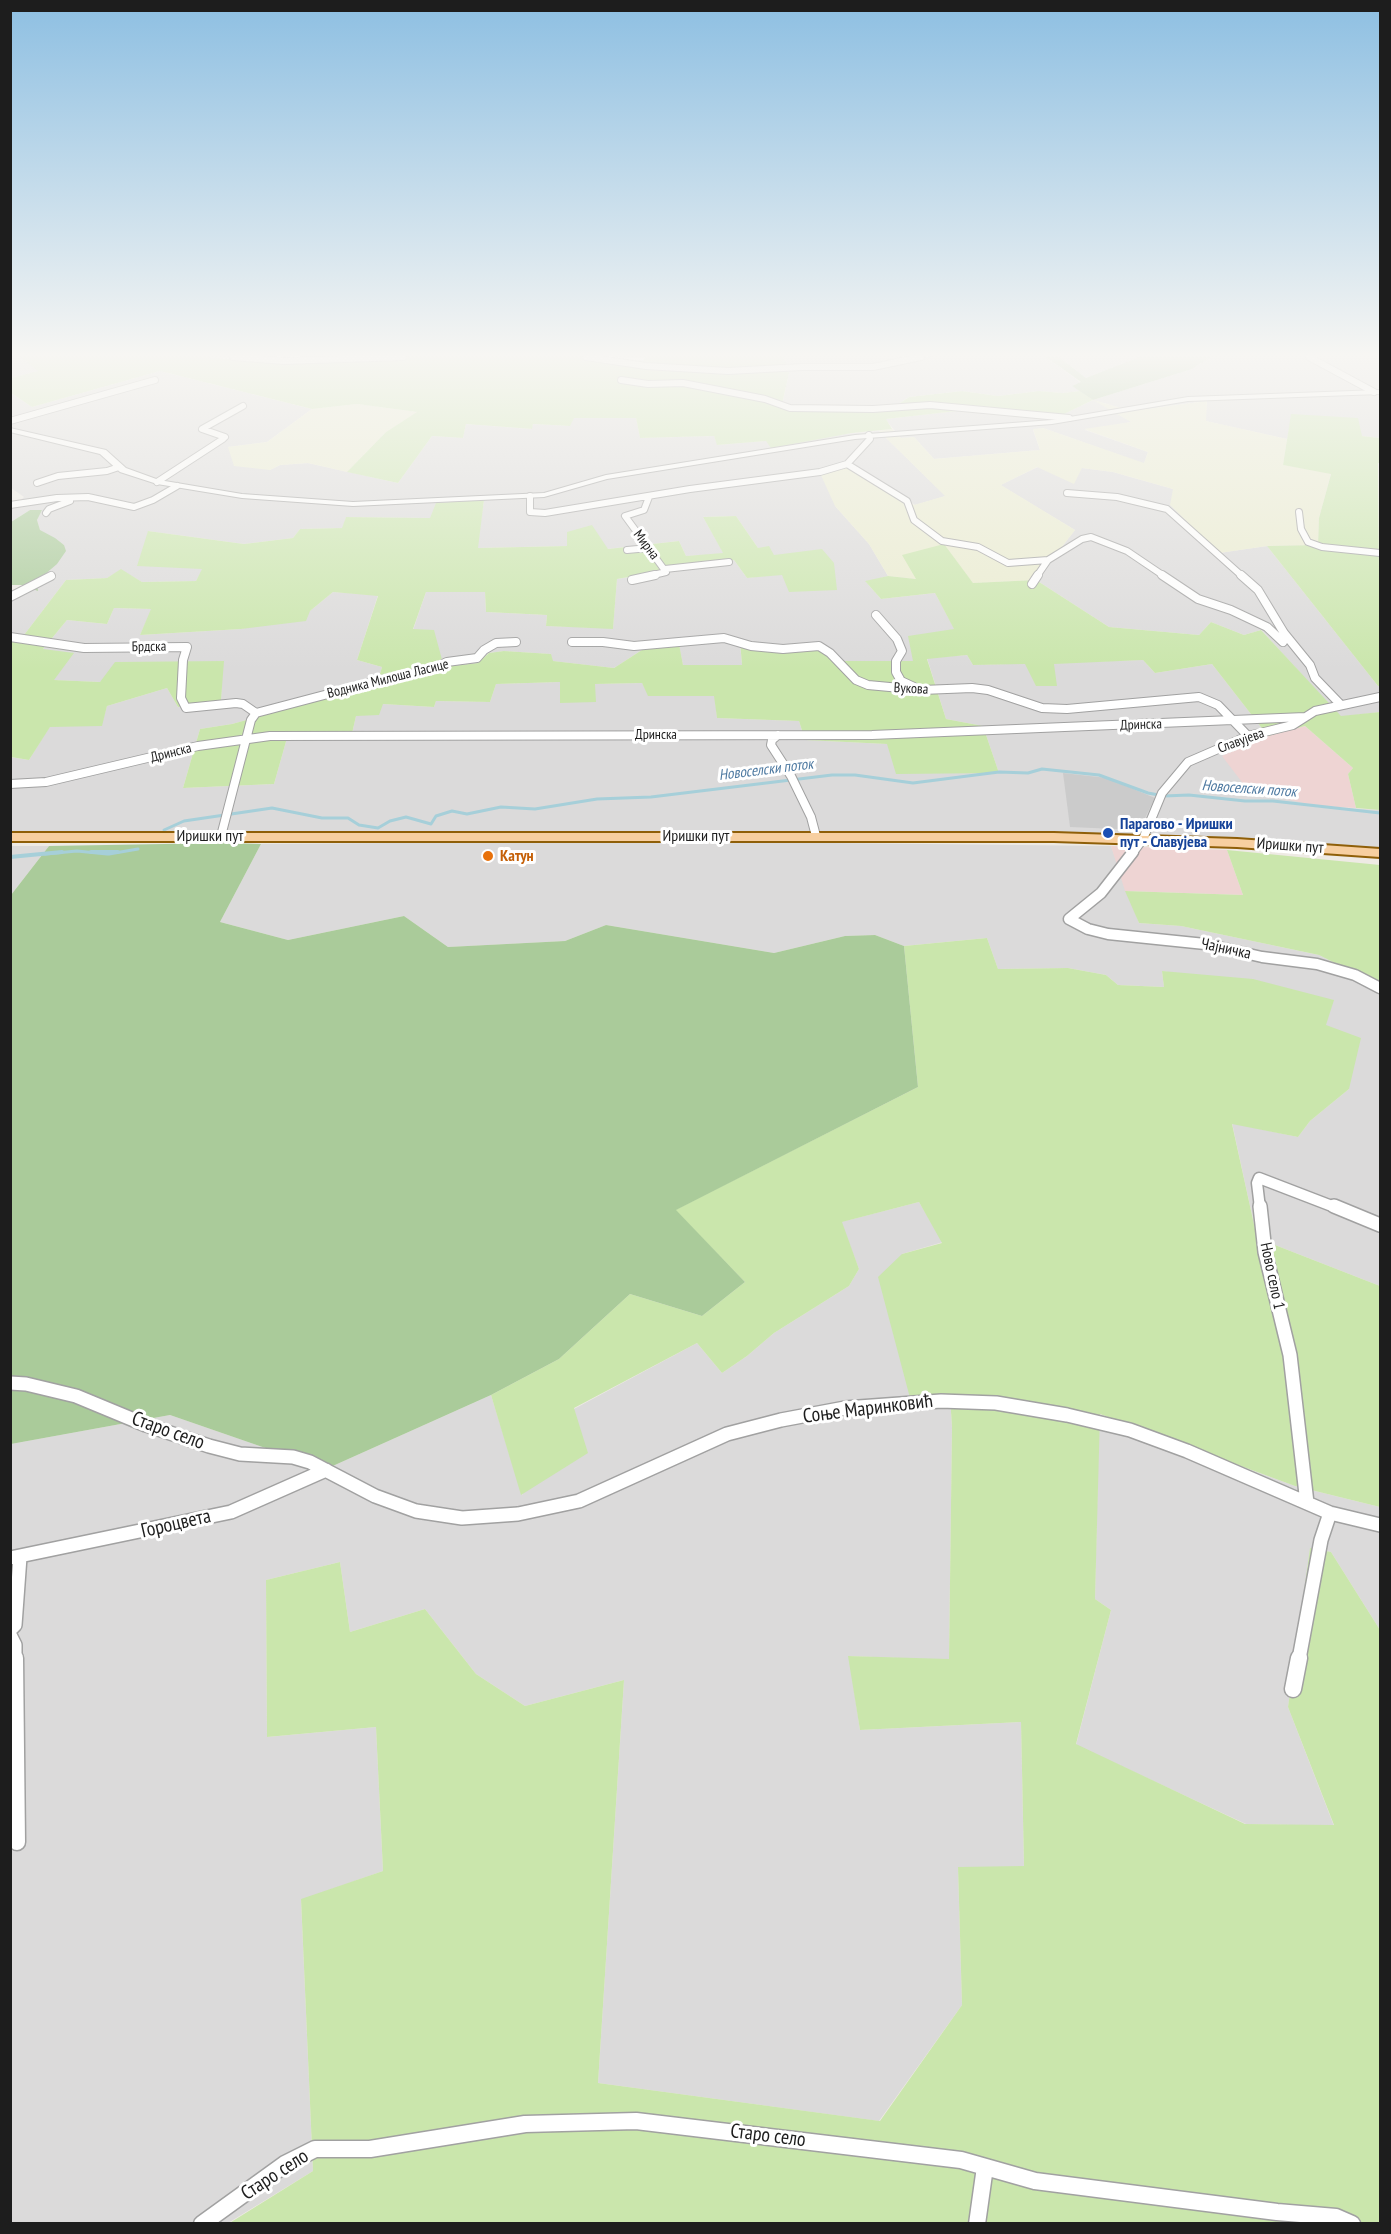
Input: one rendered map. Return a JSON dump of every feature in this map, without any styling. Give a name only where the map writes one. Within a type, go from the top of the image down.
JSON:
[{"type":"main road","name":"Иришки пут","points":[[10,837],[816,836],[1143,839],[1286,845],[1380,853]]},
{"type":"street","points":[[113,461],[132,474],[177,486],[242,496],[353,504],[530,496],[555,492],[606,477],[705,461]]},
{"type":"street","points":[[157,482],[189,461]]},
{"type":"street","points":[[530,496],[529,510],[535,513],[820,472],[850,461]]},
{"type":"street","points":[[847,464],[884,484],[907,501],[914,520],[942,541],[978,547],[1008,563],[1048,560]]},
{"type":"street","points":[[38,483],[58,476],[107,471],[119,467]]},
{"type":"street","points":[[10,505],[57,498],[88,497],[134,507],[142,506],[177,486]]},
{"type":"street","points":[[1067,493],[1117,497],[1167,509],[1261,594],[1284,633],[1310,665],[1315,678]]},
{"type":"street","points":[[46,513],[56,506],[88,497]]},
{"type":"street","name":"Мирна","points":[[632,579],[666,572],[625,516],[644,510],[649,497]]},
{"type":"street","points":[[1299,513],[1301,529],[1308,542],[1322,547],[1380,554]]},
{"type":"street","points":[[1032,584],[1048,560],[1086,537],[1116,545],[1197,599],[1240,614],[1276,633],[1341,705]]},
{"type":"street","points":[[627,550],[649,548]]},
{"type":"street","points":[[665,569],[729,562]]},
{"type":"street","points":[[10,597],[51,576]]},
{"type":"street","points":[[876,615],[897,639],[902,651],[896,661],[896,672],[901,681],[922,690]]},
{"type":"street","name":"Брдска","points":[[10,637],[84,648],[187,647],[183,660],[181,698],[186,708],[236,702],[256,713]]},
{"type":"street","name":"Вукова","points":[[572,642],[603,642],[634,646],[724,638],[751,646],[783,649],[819,646],[824,647],[856,680],[864,684],[922,690],[972,688],[988,690],[1026,704],[1054,709],[1200,697],[1218,705],[1248,736]]},
{"type":"street","name":"Водника Милоша Ласице","points":[[256,713],[385,678],[431,670],[447,662],[477,658],[484,650],[496,643],[516,642]]},
{"type":"street","name":"Славујева","points":[[1069,919],[1101,892],[1143,839],[1160,797],[1188,762],[1248,736],[1293,725],[1316,711],[1380,697]]},
{"type":"street","points":[[221,836],[251,720],[256,713]]},
{"type":"street","name":"Дринска","points":[[10,784],[46,782],[198,746],[247,738],[288,735],[754,736],[955,733],[1305,717]]},
{"type":"street","points":[[771,745],[772,740],[778,735]]},
{"type":"street","points":[[754,736],[771,745],[793,780],[811,818],[816,836]]},
{"type":"street","name":"Чајничка","points":[[1069,919],[1088,929],[1108,934],[1205,944],[1262,957],[1317,964],[1355,975],[1380,988]]},
{"type":"street","name":"Ново село 1","points":[[1307,1503],[1290,1354],[1265,1252],[1257,1183],[1259,1178],[1265,1179],[1380,1225]]},
{"type":"street","name":"Старо село","points":[[10,1383],[26,1384],[76,1396],[179,1438],[240,1454],[293,1458],[310,1462],[326,1470]]},
{"type":"street","name":"Соње Маринковић","points":[[326,1470],[375,1496],[416,1511],[462,1518],[518,1514],[579,1501],[727,1434],[844,1408],[941,1401],[996,1403],[1067,1415],[1130,1430],[1187,1450],[1330,1513],[1380,1525]]},
{"type":"street","name":"Гороцвета","points":[[10,1630],[15,1625],[15,1557],[231,1512],[326,1470]]},
{"type":"street","points":[[1293,1689],[1321,1540],[1330,1513]]},
{"type":"street","points":[[10,1635],[15,1645],[17,1842]]},
{"type":"street","name":"Старо село","points":[[202,2223],[285,2164],[315,2149],[370,2149],[525,2124],[636,2121],[961,2160],[1035,2181],[1277,2212],[1336,2217],[1352,2223]]},
{"type":"street","points":[[977,2223],[984,2167]]},
{"type":"shaded area","points":[[11,461],[254,461],[270,470],[280,465],[308,463],[398,483],[414,461],[910,461],[946,496],[915,505],[851,464],[835,506],[869,544],[888,576],[866,582],[881,599],[935,593],[955,630],[914,661],[838,661],[783,648],[740,642],[742,665],[683,665],[679,645],[645,648],[614,668],[552,661],[550,654],[504,651],[489,653],[478,663],[444,667],[413,630],[426,592],[485,592],[486,612],[547,615],[546,626],[613,628],[617,579],[669,570],[666,567],[734,560],[747,578],[782,574],[836,590],[758,548],[736,516],[703,517],[724,554],[686,556],[679,541],[607,549],[567,546],[477,548],[484,500],[431,518],[346,517],[343,528],[300,529],[293,538],[244,544],[148,531],[203,569],[196,581],[142,582],[121,570],[107,578],[66,580],[24,635],[11,637],[11,597],[37,581],[64,545],[40,531],[37,520],[41,510],[30,510],[11,522],[10,501],[20,501],[24,497],[11,488]]},
{"type":"shaded area","points":[[1038,467],[1082,468],[1113,472],[1173,489],[1219,553],[1267,546],[1380,686],[1380,712],[1341,717],[1261,630],[1244,635],[1211,622],[1199,635],[1109,627],[1036,580],[1075,530],[1000,485]]},
{"type":"shaded area","points":[[333,592],[378,595],[357,660],[382,667],[377,684],[232,724],[200,729],[183,788],[274,784],[287,738],[351,738],[356,716],[383,704],[434,707],[436,701],[490,702],[496,684],[560,682],[560,702],[595,702],[594,684],[642,683],[649,696],[715,696],[717,718],[799,721],[805,740],[887,744],[999,773],[983,726],[946,719],[927,658],[967,655],[973,665],[1143,660],[1155,673],[1212,664],[1268,736],[1223,756],[1316,806],[1380,810],[1380,848],[1256,839],[762,832],[11,834],[10,757],[29,760],[50,726],[101,726],[107,706],[167,688],[178,707],[221,700],[223,661],[100,682],[53,680],[43,649],[67,620],[107,624],[114,608],[152,609],[140,635],[241,629],[310,611]]},
{"type":"shaded area","points":[[1305,726],[1353,768],[1348,774],[1356,808],[1316,806],[1248,790],[1222,756],[1268,736]]},
{"type":"shaded area","points":[[1063,773],[1107,778],[1155,798],[1139,830],[1070,827]]},
{"type":"shaded area","points":[[648,841],[1111,846],[1139,923],[1181,926],[1319,955],[1380,986],[1380,1286],[1257,1238],[1232,1123],[1298,1137],[1310,1121],[1349,1089],[1325,1025],[1333,1000],[1162,971],[1164,987],[1118,985],[1106,975],[1068,968],[998,969],[987,938],[904,946],[875,935],[845,936],[774,953],[606,925],[565,941],[448,947],[404,916],[288,940],[220,922],[261,844]]},
{"type":"shaded area","points":[[11,846],[49,846],[11,895]]},
{"type":"shaded area","points":[[1111,846],[1227,850],[1243,895],[1125,891]]},
{"type":"shaded area","points":[[919,1202],[943,1242],[902,1254],[950,1396],[952,1427],[949,1660],[849,1656],[860,1730],[1021,1722],[1024,1867],[958,1867],[962,2005],[879,2121],[598,2083],[624,1680],[525,1706],[476,1674],[425,1609],[350,1632],[340,1562],[266,1580],[267,1737],[376,1727],[383,1871],[301,1900],[313,2171],[228,2223],[11,2224],[11,1444],[170,1415],[326,1469],[491,1395],[522,1495],[574,1409],[697,1343],[722,1373],[774,1333],[849,1286],[859,1269],[841,1222]]},
{"type":"shaded area","points":[[1099,1414],[1295,1486],[1380,1507],[1380,1630],[1331,1552],[1310,1549],[1288,1707],[1334,1826],[1246,1824],[1076,1745],[1111,1610],[1095,1599]]},
{"type":"green space","points":[[233,461],[357,461],[347,472],[308,463],[280,465],[270,470],[234,466]]},
{"type":"green space","points":[[357,461],[414,461],[398,483],[347,472]]},
{"type":"green space","points":[[910,461],[1284,461],[1283,465],[1331,473],[1319,518],[1318,545],[1267,546],[1219,553],[1170,505],[1173,489],[1113,472],[1082,468],[1074,484],[1037,467],[1001,485],[1075,530],[1036,580],[973,583],[943,545],[917,579],[888,576],[869,544],[835,506],[820,473],[851,464],[914,505],[945,496]]},
{"type":"green space","points":[[1284,461],[1380,461],[1378,463],[1380,686],[1267,546],[1318,545],[1319,518],[1331,474],[1283,465]]},
{"type":"green space","points":[[484,500],[478,548],[567,546],[567,532],[592,525],[608,549],[679,541],[686,556],[723,553],[703,517],[736,516],[758,548],[769,546],[774,555],[822,549],[834,563],[837,590],[789,592],[782,575],[747,578],[734,560],[667,567],[669,570],[617,579],[613,629],[546,626],[547,615],[486,612],[485,592],[426,592],[413,629],[434,630],[444,667],[478,663],[489,653],[504,651],[551,654],[553,661],[614,668],[645,648],[679,644],[683,665],[742,665],[740,641],[783,648],[819,643],[839,661],[913,661],[908,636],[954,629],[935,593],[881,599],[865,581],[888,576],[916,579],[902,555],[944,544],[973,583],[1036,580],[1109,627],[1199,635],[1211,622],[1244,635],[1261,630],[1341,716],[1380,712],[1380,810],[1356,808],[1348,774],[1353,768],[1305,726],[1268,736],[1212,664],[1155,673],[1143,660],[1054,664],[1057,686],[1036,686],[1025,664],[973,665],[967,655],[927,659],[946,719],[983,726],[999,773],[896,774],[887,744],[805,740],[799,721],[717,718],[714,696],[648,696],[642,683],[595,684],[596,702],[560,703],[560,682],[496,684],[490,702],[436,701],[434,707],[383,704],[379,715],[356,716],[351,738],[287,738],[274,784],[183,788],[200,729],[232,724],[377,684],[382,667],[357,660],[378,596],[333,592],[310,611],[306,621],[241,629],[140,635],[151,609],[114,608],[107,624],[67,620],[43,649],[74,653],[54,680],[100,682],[115,662],[224,661],[221,700],[178,707],[167,688],[107,706],[102,726],[50,727],[29,760],[11,757],[10,637],[24,635],[66,580],[107,578],[121,569],[142,582],[196,581],[202,569],[137,566],[148,531],[244,544],[293,538],[300,529],[342,528],[346,517],[430,518],[436,503]]},
{"type":"green space","points":[[30,510],[42,510],[37,520],[40,530],[64,545],[66,551],[57,564],[37,581],[38,591],[22,585],[11,585],[11,522]]},
{"type":"green space","points":[[261,844],[220,922],[288,940],[404,916],[448,947],[565,941],[606,925],[774,953],[845,936],[875,935],[904,946],[918,1087],[676,1210],[745,1282],[702,1316],[630,1294],[559,1359],[491,1395],[326,1469],[170,1415],[11,1444],[11,895],[49,846]]},
{"type":"green space","points":[[1227,850],[1380,865],[1380,986],[1319,955],[1181,926],[1139,923],[1125,891],[1243,895]]},
{"type":"green space","points":[[987,938],[998,969],[1068,968],[1106,975],[1118,985],[1164,987],[1162,971],[1253,979],[1334,1000],[1326,1025],[1361,1038],[1349,1089],[1310,1121],[1298,1137],[1232,1124],[1257,1238],[1380,1286],[1380,1507],[1295,1486],[1100,1414],[1095,1599],[1111,1610],[1076,1744],[1245,1824],[1334,1825],[1288,1707],[1310,1548],[1331,1552],[1380,1630],[1380,2223],[228,2224],[313,2171],[301,1899],[383,1871],[376,1727],[267,1737],[266,1580],[340,1562],[350,1632],[425,1609],[476,1674],[525,1706],[624,1680],[598,2083],[880,2121],[962,2005],[958,1867],[1024,1866],[1021,1722],[860,1730],[848,1656],[949,1659],[952,1427],[950,1396],[910,1398],[878,1277],[902,1254],[942,1243],[919,1202],[842,1222],[859,1269],[849,1286],[774,1333],[722,1373],[697,1343],[574,1408],[588,1453],[521,1495],[491,1395],[559,1359],[630,1294],[702,1316],[745,1282],[675,1210],[918,1087],[904,946]]},
{"type":"waterway","name":"Новоселски поток","points":[[164,830],[184,821],[272,808],[322,818],[348,818],[359,825],[378,828],[390,821],[406,817],[431,824],[436,816],[452,811],[467,814],[501,807],[535,809],[597,799],[651,797],[832,775],[855,775],[913,783],[999,772],[1028,773],[1042,769],[1099,775],[1148,793],[1164,796],[1189,795],[1245,801],[1273,801],[1380,813]]},
{"type":"waterway","name":"Новоселски поток","points":[[109,854],[138,849]]},
{"type":"waterway","name":"Новоселски поток","points":[[45,854],[77,851],[107,854]]},
{"type":"waterway","name":"Новоселски поток","points":[[10,857],[62,852]]},
{"type":"waterway","name":"Новоселски поток","points":[[91,852],[118,852]]},
{"type":"place","name":"Парагово - Иришки пут - Славујева","points":[[1108,833]]},
{"type":"place","name":"Катун","points":[[488,856]]}]
